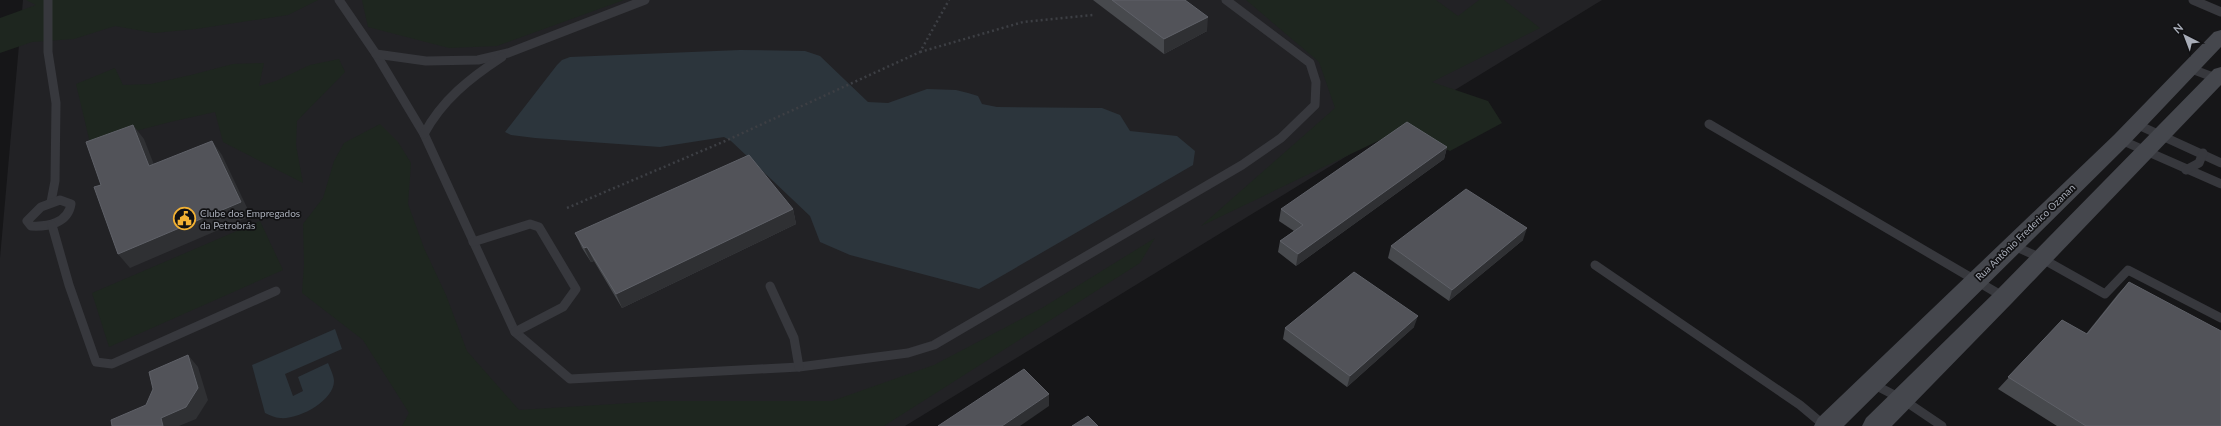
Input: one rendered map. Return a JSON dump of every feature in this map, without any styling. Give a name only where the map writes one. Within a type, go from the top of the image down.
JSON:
[{"type":"main road","name":"Rua Antônio Frederico Ozanan","points":[[1826,426],[2121,140],[2221,36]]},
{"type":"main road","points":[[1874,426],[1902,400],[2004,297],[2161,134],[2219,77]]},
{"type":"lane","points":[[48,0],[48,52],[56,103],[55,181],[51,202]]},
{"type":"lane","points":[[339,0],[376,54],[424,134],[515,332],[570,379],[799,367],[908,353],[934,345],[1242,165],[1281,138],[1315,104],[1316,82],[1310,63],[1226,0]]},
{"type":"lane","points":[[376,54],[426,61],[478,60],[508,53],[645,0]]},
{"type":"lane","points":[[2193,0],[2221,12]]},
{"type":"lane","points":[[424,134],[431,119],[456,90],[479,71],[508,53]]},
{"type":"lane","points":[[2189,68],[2219,77]]},
{"type":"lane","points":[[1709,124],[1974,281],[2004,297]]},
{"type":"lane","points":[[2136,124],[2203,153],[2221,163]]},
{"type":"lane","points":[[2121,140],[2186,170],[2221,184]]},
{"type":"lane","points":[[2186,170],[2199,163],[2203,153]]},
{"type":"lane","points":[[67,201],[71,204],[72,209],[61,220],[52,225],[40,228],[31,226],[27,221],[31,214],[40,207],[51,202],[67,201]]},
{"type":"lane","points":[[473,242],[530,224],[539,227],[576,289],[563,307],[515,332]]},
{"type":"lane","points":[[52,225],[69,285],[96,362],[112,364],[276,291]]},
{"type":"lane","points":[[2011,245],[2041,258],[2105,294],[2128,270],[2221,318]]},
{"type":"lane","points":[[1596,265],[1800,405],[1826,426]]},
{"type":"lane","points":[[770,286],[794,338],[799,367]]},
{"type":"lane","points":[[1871,383],[1902,400],[1942,426]]},
{"type":"path","points":[[920,52],[949,0]]},
{"type":"path","points":[[567,208],[723,142],[920,52],[1023,22],[1092,15]]},
{"type":"shaded area","points":[[23,0],[1602,0],[905,426],[0,426],[0,258]]},
{"type":"shaded area","points":[[26,0],[318,0],[288,15],[196,29],[154,33],[115,26],[74,39],[32,42],[0,53],[0,18],[36,5]]},
{"type":"shaded area","points":[[362,0],[624,0],[497,46],[449,48],[368,27]]},
{"type":"shaded area","points":[[1246,0],[1436,0],[1458,16],[1479,0],[1504,0],[1540,28],[1432,82],[1488,101],[1502,123],[1450,151],[1405,128],[1201,226],[1335,108],[1319,62]]},
{"type":"shaded area","points":[[740,50],[805,51],[820,56],[868,102],[888,103],[927,89],[956,90],[968,93],[978,96],[982,104],[997,107],[1102,108],[1120,115],[1130,131],[1177,136],[1195,151],[1193,165],[979,289],[850,255],[820,242],[810,216],[731,141],[724,137],[660,147],[535,138],[511,135],[505,132],[557,65],[562,60],[570,57]]},
{"type":"shaded area","points":[[339,59],[345,72],[297,121],[296,145],[303,183],[223,142],[215,112],[90,143],[76,84],[115,68],[123,85],[151,84],[233,64],[264,63],[259,86],[276,81],[310,65]]},
{"type":"shaded area","points":[[380,124],[398,142],[411,163],[408,204],[424,248],[446,295],[467,351],[519,410],[663,401],[832,401],[934,365],[1042,308],[1155,238],[1140,263],[884,426],[402,426],[409,413],[363,340],[302,293],[304,264],[303,224],[323,198],[334,161],[344,143]]},
{"type":"shaded area","points":[[260,221],[283,270],[109,347],[92,293]]},
{"type":"shaded area","points":[[335,329],[342,349],[285,374],[293,396],[303,391],[298,377],[328,363],[333,374],[334,381],[328,396],[314,408],[296,416],[278,418],[265,413],[252,365]]},
{"type":"building","points":[[1112,0],[1185,0],[1208,17],[1164,39]]},
{"type":"building","points":[[1407,122],[1447,147],[1298,254],[1280,241],[1303,225],[1281,209]]},
{"type":"building","points":[[133,125],[149,166],[212,141],[241,202],[118,254],[94,187],[101,185],[86,142]]},
{"type":"building","points":[[749,155],[793,209],[616,294],[587,247],[584,248],[575,233]]},
{"type":"building","points":[[1466,189],[1527,228],[1452,290],[1391,246]]},
{"type":"building","points":[[1354,272],[1418,316],[1350,376],[1285,328]]},
{"type":"building","points":[[2129,282],[2221,331],[2221,426],[2086,426],[2008,377],[2062,320],[2087,334]]},
{"type":"building","points":[[188,355],[198,388],[186,407],[161,418],[163,426],[112,426],[111,420],[146,405],[153,389],[149,372]]},
{"type":"building","points":[[1024,369],[1049,394],[1002,426],[938,426]]},
{"type":"building","points":[[1088,416],[1098,426],[1072,426]]},
{"type":"place","name":"Clube dos Empregados da Petrobrás","points":[[185,219]]}]
